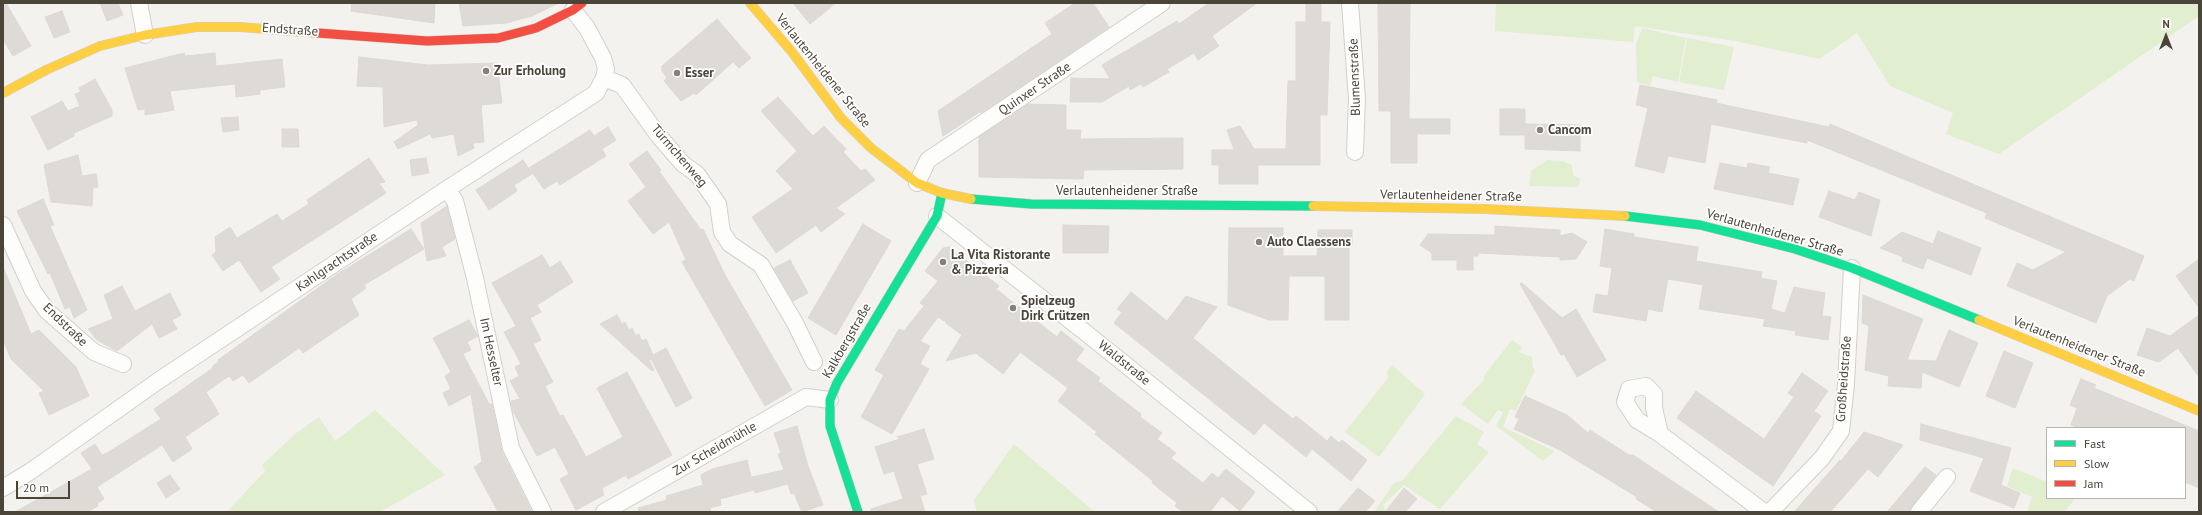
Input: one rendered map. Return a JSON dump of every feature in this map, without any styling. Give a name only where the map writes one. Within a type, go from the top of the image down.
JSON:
[{"type":"main road","name":"Verlautenheidener Straße","points":[[753,4],[792,52],[841,118],[871,148],[900,172],[917,183],[942,193],[962,198],[1031,204],[1416,208],[1608,214],[1700,225],[1795,249],[1852,268],[2199,411]]},
{"type":"main road","name":"Endstraße","points":[[3,93],[46,70],[100,46],[145,35],[197,27],[240,27],[428,40],[498,38],[536,28],[577,7]]},
{"type":"main road","name":"Kalkbergstraße","points":[[858,512],[830,426],[830,400],[837,382],[937,216],[942,193]]},
{"type":"street","points":[[139,3],[145,35]]},
{"type":"street","name":"Quinxer Straße","points":[[917,183],[928,160],[1162,3]]},
{"type":"street","name":"Blumenstraße","points":[[1350,3],[1357,99],[1355,152]]},
{"type":"street","points":[[577,7],[603,58],[606,69],[604,78]]},
{"type":"street","name":"Kahlgrachtstraße","points":[[3,488],[31,471],[158,381],[447,189],[587,100],[596,93],[604,78]]},
{"type":"street","name":"Türmchenweg","points":[[604,78],[622,85],[658,135],[683,164],[697,174],[718,204],[722,232],[730,244],[761,265],[795,323],[814,362]]},
{"type":"street","name":"Im Hesselter","points":[[447,189],[454,201],[475,278],[511,448],[543,512]]},
{"type":"street","name":"Waldstraße","points":[[937,216],[1086,333],[1309,512]]},
{"type":"street","name":"Endstraße","points":[[3,225],[33,291],[48,311],[94,352],[123,364]]},
{"type":"street","name":"Großheidstraße","points":[[1770,512],[1822,458],[1841,431],[1846,384],[1852,268]]},
{"type":"street","name":"Zur Scheidmühle","points":[[604,512],[806,397],[830,400]]},
{"type":"street","points":[[1660,434],[1764,512]]},
{"type":"street","points":[[1919,512],[1947,477]]},
{"type":"green space","points":[[1496,3],[2199,3],[2199,16],[1999,154],[1946,134],[1953,113],[1890,86],[1857,33],[1819,59],[1735,41],[1635,26],[1633,42],[1495,31]]},
{"type":"green space","points":[[1642,28],[1686,38],[1678,82],[1653,76],[1650,86],[1637,82],[1636,45]]},
{"type":"green space","points":[[1687,38],[1734,47],[1724,90],[1679,82]]},
{"type":"green space","points":[[1547,160],[1563,161],[1572,165],[1573,175],[1580,179],[1580,183],[1577,187],[1529,186],[1531,171]]},
{"type":"green space","points":[[1512,340],[1522,347],[1519,352],[1532,357],[1533,368],[1535,370],[1516,411],[1510,409],[1503,427],[1555,451],[1543,461],[1496,426],[1503,412],[1498,410],[1488,424],[1461,404],[1483,381],[1485,374]]},
{"type":"green space","points":[[1392,365],[1425,394],[1379,457],[1345,432],[1388,378],[1387,371]]},
{"type":"green space","points":[[375,410],[445,475],[380,512],[227,512],[265,471],[262,465],[295,434],[319,417],[335,441]]},
{"type":"green space","points":[[1456,416],[1484,432],[1477,444],[1489,452],[1440,509],[1404,485],[1383,505],[1386,512],[1374,512],[1394,483],[1402,481]]},
{"type":"green space","points":[[1014,444],[1095,512],[977,512],[974,500]]},
{"type":"green space","points":[[2013,468],[2046,482],[2046,499],[2074,499],[2065,512],[2027,512],[2032,497],[2007,486]]},
{"type":"building","points":[[3,3],[6,3],[31,46],[13,56],[3,39]]},
{"type":"building","points":[[100,3],[118,3],[123,15],[107,21]]},
{"type":"building","points":[[352,3],[435,3],[434,23],[351,11]]},
{"type":"building","points":[[459,3],[559,3],[532,16],[506,23],[463,26]]},
{"type":"building","points":[[793,3],[836,3],[810,24]]},
{"type":"building","points":[[1075,3],[1093,3],[1109,27],[981,113],[981,111],[943,136],[938,111],[1052,34],[1045,23]]},
{"type":"building","points":[[1209,3],[1257,3],[1212,36],[1219,46],[1198,60],[1194,53],[1167,69],[1169,72],[1143,87],[1141,84],[1130,90],[1129,86],[1102,102],[1070,102],[1071,78],[1110,79],[1102,65],[1177,21],[1179,24]]},
{"type":"building","points":[[1378,3],[1410,3],[1409,119],[1450,119],[1450,134],[1417,134],[1417,163],[1391,163],[1391,111],[1379,111]]},
{"type":"building","points":[[1306,4],[1321,4],[1321,22],[1330,22],[1327,115],[1320,115],[1320,165],[1258,165],[1258,184],[1219,184],[1219,165],[1212,165],[1212,150],[1234,150],[1227,130],[1240,126],[1254,149],[1286,149],[1288,81],[1296,81],[1296,22],[1306,22]]},
{"type":"building","points":[[62,11],[70,32],[54,38],[45,17]]},
{"type":"building","points":[[717,19],[751,58],[739,68],[733,62],[696,95],[694,93],[681,101],[664,81],[667,78],[662,71],[662,66]]},
{"type":"building","points":[[184,53],[185,56],[215,53],[216,66],[282,59],[285,87],[260,90],[260,94],[236,97],[235,84],[170,91],[174,110],[145,115],[145,109],[138,110],[125,68]]},
{"type":"building","points":[[359,57],[428,65],[497,63],[502,103],[481,105],[484,142],[473,143],[474,148],[458,156],[454,134],[432,138],[430,134],[398,149],[394,142],[418,125],[417,120],[384,127],[383,87],[357,86]]},
{"type":"building","points":[[95,79],[112,110],[112,116],[74,133],[74,136],[48,150],[31,117],[62,101],[68,111],[80,106],[75,94],[81,92],[79,88]]},
{"type":"building","points":[[1640,85],[1717,100],[1716,103],[1829,127],[1830,124],[2144,256],[2134,281],[2130,279],[2107,296],[2096,323],[2007,286],[2017,263],[2033,270],[2066,252],[1985,218],[1987,213],[1807,140],[1807,143],[1711,124],[1705,163],[1668,156],[1664,173],[1635,166],[1648,108],[1636,105]]},
{"type":"building","points":[[778,97],[813,136],[824,126],[846,149],[843,152],[861,171],[865,169],[875,180],[836,208],[845,214],[821,232],[816,225],[776,253],[752,217],[793,189],[776,171],[797,151],[761,111]]},
{"type":"building","points":[[1028,104],[1066,105],[1066,130],[1081,130],[1080,139],[1183,138],[1183,169],[1084,170],[1083,179],[979,177],[979,137]]},
{"type":"building","name":"Cancom","points":[[1500,109],[1525,109],[1525,124],[1580,125],[1580,151],[1525,149],[1525,135],[1500,135]]},
{"type":"building","points":[[238,117],[239,130],[223,132],[221,118]]},
{"type":"building","points":[[608,127],[616,140],[602,149],[606,156],[560,185],[557,181],[544,189],[529,168],[590,130],[594,136]]},
{"type":"building","points":[[282,129],[298,129],[299,147],[282,147]]},
{"type":"building","points":[[647,151],[661,170],[659,171],[701,230],[703,229],[725,275],[792,390],[765,406],[682,262],[686,260],[669,222],[653,234],[628,201],[646,187],[629,164]]},
{"type":"building","points":[[78,155],[82,176],[96,174],[98,187],[93,188],[92,206],[51,202],[44,165]]},
{"type":"building","points":[[369,158],[385,182],[379,183],[386,193],[271,267],[280,279],[261,292],[239,260],[223,271],[212,255],[216,252],[215,237],[230,227],[237,238],[277,214],[282,221],[309,204],[307,200]]},
{"type":"building","points":[[426,158],[429,173],[412,176],[410,160]]},
{"type":"building","points":[[523,160],[532,174],[514,185],[517,191],[489,210],[476,190]]},
{"type":"building","points":[[1720,163],[1747,168],[1748,163],[1770,167],[1768,173],[1799,179],[1793,205],[1714,189]]},
{"type":"building","points":[[1829,191],[1855,200],[1859,192],[1880,200],[1871,236],[1819,217]]},
{"type":"building","points":[[43,199],[54,225],[50,226],[87,310],[74,318],[70,307],[65,309],[50,273],[48,274],[17,211]]},
{"type":"building","points":[[447,206],[455,239],[442,247],[446,256],[427,261],[421,223]]},
{"type":"building","points":[[863,224],[891,241],[836,335],[808,318]]},
{"type":"building","points":[[1063,225],[1109,226],[1108,253],[1063,253]]},
{"type":"building","points":[[1495,226],[1560,230],[1560,236],[1572,233],[1587,242],[1576,259],[1560,260],[1560,257],[1478,253],[1478,256],[1473,256],[1473,270],[1457,270],[1457,260],[1432,260],[1432,253],[1420,245],[1428,234],[1495,235]]},
{"type":"building","points":[[1229,228],[1283,228],[1283,256],[1317,256],[1318,230],[1352,230],[1352,246],[1349,246],[1349,320],[1325,320],[1325,276],[1289,276],[1288,320],[1269,320],[1228,305]]},
{"type":"building","points":[[411,229],[424,249],[364,285],[366,288],[351,299],[359,315],[303,353],[299,348],[249,383],[243,375],[233,381],[229,376],[206,392],[219,414],[185,437],[192,449],[173,462],[162,445],[97,487],[104,499],[97,503],[98,506],[87,512],[15,512],[92,469],[81,453],[95,444],[102,455],[107,453],[161,419],[154,409],[213,368],[212,367],[219,361],[218,360],[336,275]]},
{"type":"building","points":[[1605,229],[1634,234],[1634,237],[1698,247],[1696,261],[1762,272],[1761,278],[1777,281],[1771,309],[1785,313],[1794,287],[1825,293],[1822,316],[1831,317],[1828,340],[1795,335],[1796,331],[1763,326],[1765,319],[1699,309],[1703,285],[1668,279],[1662,312],[1648,309],[1646,321],[1593,312],[1596,294],[1608,296],[1612,268],[1600,266]]},
{"type":"building","points":[[1938,231],[1981,248],[1971,275],[1927,258],[1923,269],[1902,261],[1903,257],[1880,248],[1902,232],[1933,244]]},
{"type":"building","points":[[949,247],[999,286],[996,289],[1057,337],[1061,331],[1084,349],[1076,360],[1100,378],[1098,381],[1141,414],[1140,417],[1162,433],[1157,439],[1176,453],[1171,458],[1203,483],[1212,473],[1218,478],[1226,469],[1255,492],[1240,511],[1222,496],[1210,512],[1183,512],[1175,506],[1177,503],[1152,483],[1153,481],[1095,434],[1097,432],[1058,401],[1068,388],[1020,352],[1003,374],[976,353],[946,361],[962,335],[946,323],[945,319],[944,321],[938,317],[920,341],[930,346],[920,364],[929,369],[892,434],[861,417],[884,375],[875,370],[899,329],[904,331],[924,306],[920,303],[938,281],[925,271],[943,248]]},
{"type":"building","points":[[542,255],[550,268],[560,261],[573,282],[537,305],[541,312],[530,318],[541,340],[533,344],[553,382],[545,386],[560,416],[563,415],[586,457],[623,437],[597,388],[627,372],[672,455],[628,479],[626,475],[602,488],[604,495],[576,510],[560,479],[569,474],[555,447],[537,456],[513,411],[511,401],[520,399],[510,381],[519,376],[515,367],[521,364],[504,332],[516,326],[492,283]]},
{"type":"building","points":[[2199,259],[2199,308],[2176,276]]},
{"type":"building","points":[[790,260],[808,293],[793,301],[774,268]]},
{"type":"building","points":[[3,267],[31,334],[39,330],[76,367],[89,396],[49,415],[39,393],[44,391],[11,359],[3,340]]},
{"type":"building","points":[[1522,283],[1562,318],[1576,309],[1606,360],[1577,377],[1564,354],[1561,355],[1520,284]]},
{"type":"building","points":[[122,286],[135,311],[170,293],[181,315],[172,320],[177,329],[159,338],[152,324],[117,351],[97,340],[88,329],[113,319],[104,295]]},
{"type":"building","points":[[1131,292],[1167,321],[1186,296],[1217,307],[1193,338],[1293,419],[1296,416],[1327,441],[1331,436],[1339,443],[1342,440],[1367,460],[1351,481],[1312,449],[1306,457],[1264,423],[1254,435],[1114,323],[1122,312],[1117,309]]},
{"type":"building","points":[[1863,295],[1923,319],[1907,360],[1936,361],[1949,330],[1978,343],[1959,387],[1922,372],[1921,388],[1888,386],[1889,376],[1865,370],[1869,326],[1862,323]]},
{"type":"building","points":[[617,315],[622,324],[625,322],[629,330],[632,328],[636,336],[639,334],[642,341],[646,339],[653,355],[666,348],[692,398],[676,407],[651,359],[649,360],[654,370],[652,371],[600,324]]},
{"type":"building","points":[[2199,315],[2199,377],[2178,348],[2159,362],[2137,355],[2147,328],[2170,336]]},
{"type":"building","points":[[469,320],[478,336],[467,342],[471,350],[463,354],[489,404],[492,404],[502,452],[532,512],[498,512],[474,467],[482,462],[471,394],[449,406],[443,393],[451,389],[445,376],[451,372],[433,338]]},
{"type":"building","points":[[2004,351],[2033,363],[2015,408],[1986,396]]},
{"type":"building","points":[[1802,373],[1828,391],[1814,411],[1821,416],[1773,486],[1677,418],[1696,391],[1764,439],[1794,397],[1788,393]]},
{"type":"building","points":[[2081,379],[2096,385],[2094,388],[2199,431],[2199,488],[2186,482],[2186,427],[2076,427],[2071,425],[2077,408],[2070,405]]},
{"type":"building","points":[[1525,396],[1567,415],[1588,433],[1590,430],[1629,455],[1633,455],[1719,512],[1657,512],[1636,499],[1637,497],[1560,450],[1514,429],[1519,419],[1515,417]]},
{"type":"building","points":[[1921,424],[2011,448],[2001,485],[2020,493],[2014,508],[1970,491],[1984,458],[1920,440]]},
{"type":"building","points":[[797,426],[808,466],[823,505],[802,512],[794,493],[791,494],[788,484],[755,493],[752,477],[784,470],[778,454],[781,453],[774,433]]},
{"type":"building","points":[[924,429],[934,459],[917,464],[927,494],[920,496],[925,512],[871,512],[871,509],[903,499],[894,471],[884,474],[875,447],[900,439],[897,437]]},
{"type":"building","points":[[1864,432],[1903,445],[1878,477],[1868,469],[1830,512],[1794,512],[1840,460],[1841,461]]},
{"type":"building","points":[[747,460],[754,490],[720,499],[721,505],[710,508],[711,512],[639,512],[638,508],[667,500],[666,496],[703,485],[701,475],[712,469]]},
{"type":"building","points":[[1925,467],[1936,475],[1910,511],[1887,512]]},
{"type":"building","points":[[170,475],[180,489],[166,498],[157,483]]},
{"type":"building","points":[[1358,488],[1375,501],[1365,512],[1337,512]]},
{"type":"building","points":[[1404,488],[1417,499],[1405,512],[1385,512]]},
{"type":"traffic: fast","points":[[858,512],[830,426],[830,400],[837,383],[937,216],[942,193]]},
{"type":"traffic: fast","points":[[971,199],[1031,204],[1313,206]]},
{"type":"traffic: fast","points":[[1625,216],[1700,225],[1795,249],[1852,268],[1979,320]]},
{"type":"traffic: slow","points":[[750,3],[792,52],[841,118],[871,148],[917,183],[942,193],[971,199]]},
{"type":"traffic: slow","points":[[3,93],[46,70],[100,46],[145,35],[197,27],[240,27],[318,33]]},
{"type":"traffic: slow","points":[[1313,206],[1485,209],[1625,216]]},
{"type":"traffic: slow","points":[[1979,320],[2199,411]]},
{"type":"traffic: jam","points":[[318,33],[427,41],[498,38],[536,28],[573,10],[582,3]]},
{"type":"place","name":"Zur Erholung","points":[[486,71]]},
{"type":"place","name":"Esser","points":[[677,73]]},
{"type":"place","name":"Cancom","points":[[1540,130]]},
{"type":"place","name":"Auto Claessens","points":[[1259,242]]},
{"type":"place","name":"La Vita Ristorante & Pizzeria","points":[[943,262]]},
{"type":"place","name":"Spielzeug Dirk Crützen","points":[[1013,308]]}]
